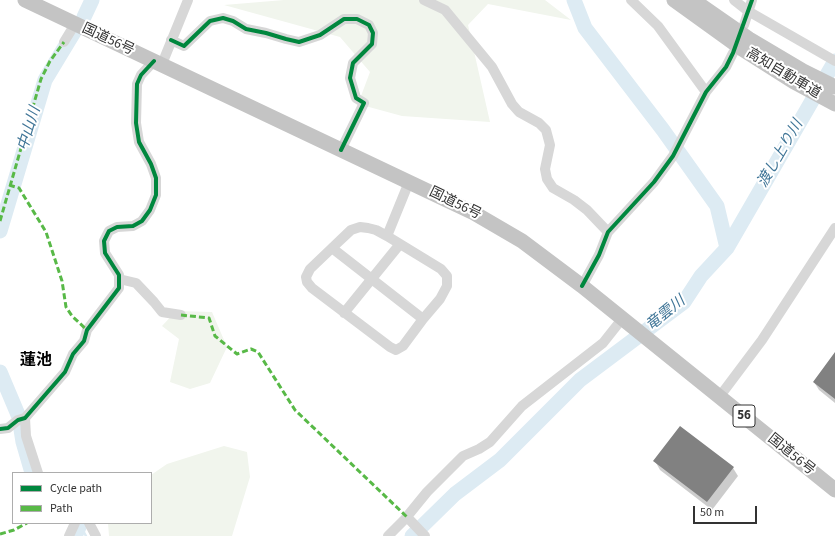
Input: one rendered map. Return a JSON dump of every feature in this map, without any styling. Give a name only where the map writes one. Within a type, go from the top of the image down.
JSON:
[{"type":"highway","name":"国道56号","points":[[25,0],[474,213],[522,241],[582,286],[835,490]]},
{"type":"highway","name":"高知自動車道","points":[[674,0],[742,49],[798,76],[835,88]]},
{"type":"highway","name":"高知自動車道","points":[[693,0],[749,39],[835,104]]},
{"type":"street","points":[[0,429],[8,428],[18,420],[25,418],[65,372],[73,354],[84,341],[87,330],[119,288],[119,275],[105,253],[104,241],[109,231],[116,227],[133,226],[142,221],[150,210],[156,195],[156,178],[151,164],[139,142],[136,123],[138,84],[141,75],[158,62],[171,40],[188,0]]},
{"type":"street","points":[[424,0],[446,10],[492,67],[512,104],[519,112],[539,123],[546,130],[550,145],[546,169],[548,179],[554,188],[587,210],[608,232]]},
{"type":"street","points":[[631,0],[658,26],[706,92]]},
{"type":"street","points":[[734,0],[748,11],[835,61]]},
{"type":"street","points":[[744,25],[752,0]]},
{"type":"street","points":[[171,40],[184,46],[210,21],[223,18],[233,21],[246,29],[266,32],[299,42],[320,35],[344,19],[357,19],[369,25],[373,33],[372,44],[354,64],[350,78],[356,98],[364,103],[341,150]]},
{"type":"street","points":[[64,42],[75,24]]},
{"type":"street","points":[[582,286],[599,255],[608,232],[654,182],[673,156],[706,92],[726,67],[733,53]]},
{"type":"street","points":[[387,236],[410,182]]},
{"type":"street","points":[[360,227],[376,230],[387,236],[441,269],[446,276],[447,286],[440,299],[403,346],[396,350],[390,348],[312,288],[307,282],[306,277],[310,269],[351,230],[360,227]]},
{"type":"street","points":[[720,396],[762,340],[835,228]]},
{"type":"street","points":[[344,313],[400,244]]},
{"type":"street","points":[[332,248],[423,319]]},
{"type":"street","points":[[119,279],[136,283],[162,312],[181,315]]},
{"type":"street","points":[[388,536],[407,517],[427,492],[463,456],[490,442],[522,406],[603,343],[626,322]]},
{"type":"street","points":[[25,418],[26,436],[38,472]]},
{"type":"street","points":[[407,517],[425,536]]},
{"type":"street","points":[[69,536],[75,524]]},
{"type":"street","points":[[90,524],[96,536]]},
{"type":"shaded area","points":[[284,0],[545,0],[571,20],[488,4],[468,25],[490,122],[402,116],[358,104],[370,72],[340,37],[224,5]]},
{"type":"shaded area","points":[[176,311],[212,312],[227,347],[210,383],[190,389],[170,382],[179,339],[162,326]]},
{"type":"shaded area","points":[[224,446],[247,452],[250,477],[232,536],[109,536],[108,524],[152,524],[152,474],[167,464]]},
{"type":"building","points":[[835,352],[835,399],[813,382]]},
{"type":"building","points":[[680,426],[734,467],[707,502],[653,461]]},
{"type":"waterway","name":"中山川","points":[[84,17],[92,0]]},
{"type":"waterway","name":"竜雲川","points":[[574,0],[585,28],[663,130],[717,206],[727,248]]},
{"type":"waterway","name":"中山川","points":[[0,231],[45,80],[74,32]]},
{"type":"waterway","name":"竜雲川","points":[[412,536],[455,494],[500,460],[580,380],[684,302],[701,276],[727,248],[835,61]]},
{"type":"waterway","name":"中山川","points":[[0,372],[19,417],[23,442],[32,472]]},
{"type":"waterway","name":"中山川","points":[[75,536],[80,525],[78,524]]},
{"type":"waterway","points":[[80,525],[86,536]]},
{"type":"marked path","points":[[0,221],[41,79],[50,61],[64,42]]},
{"type":"marked path","points":[[9,185],[19,188],[46,232],[62,281],[66,307],[72,316],[87,330]]},
{"type":"marked path","points":[[181,315],[209,318],[215,336],[237,354],[251,349],[258,352],[295,410],[407,517]]},
{"type":"marked path","points":[[0,534],[14,530],[25,524]]},
{"type":"cycle path","points":[[582,286],[599,255],[608,232],[654,182],[673,156],[706,92],[726,67],[733,53],[752,0]]},
{"type":"cycle path","points":[[171,40],[184,46],[210,21],[223,18],[233,21],[246,29],[299,42],[320,35],[344,19],[357,19],[369,25],[373,33],[372,44],[353,63],[350,78],[356,98],[364,103],[341,150]]},
{"type":"cycle path","points":[[0,429],[8,428],[18,420],[25,418],[65,372],[73,354],[84,341],[87,330],[119,288],[119,275],[105,253],[104,241],[109,231],[117,227],[133,226],[142,221],[150,210],[156,195],[156,178],[151,164],[139,142],[136,123],[137,84],[141,75],[154,61]]},
{"type":"district","name":"蓮池","points":[[36,361]]},
{"type":"water label","name":"渡し上り川","points":[[781,154]]}]
